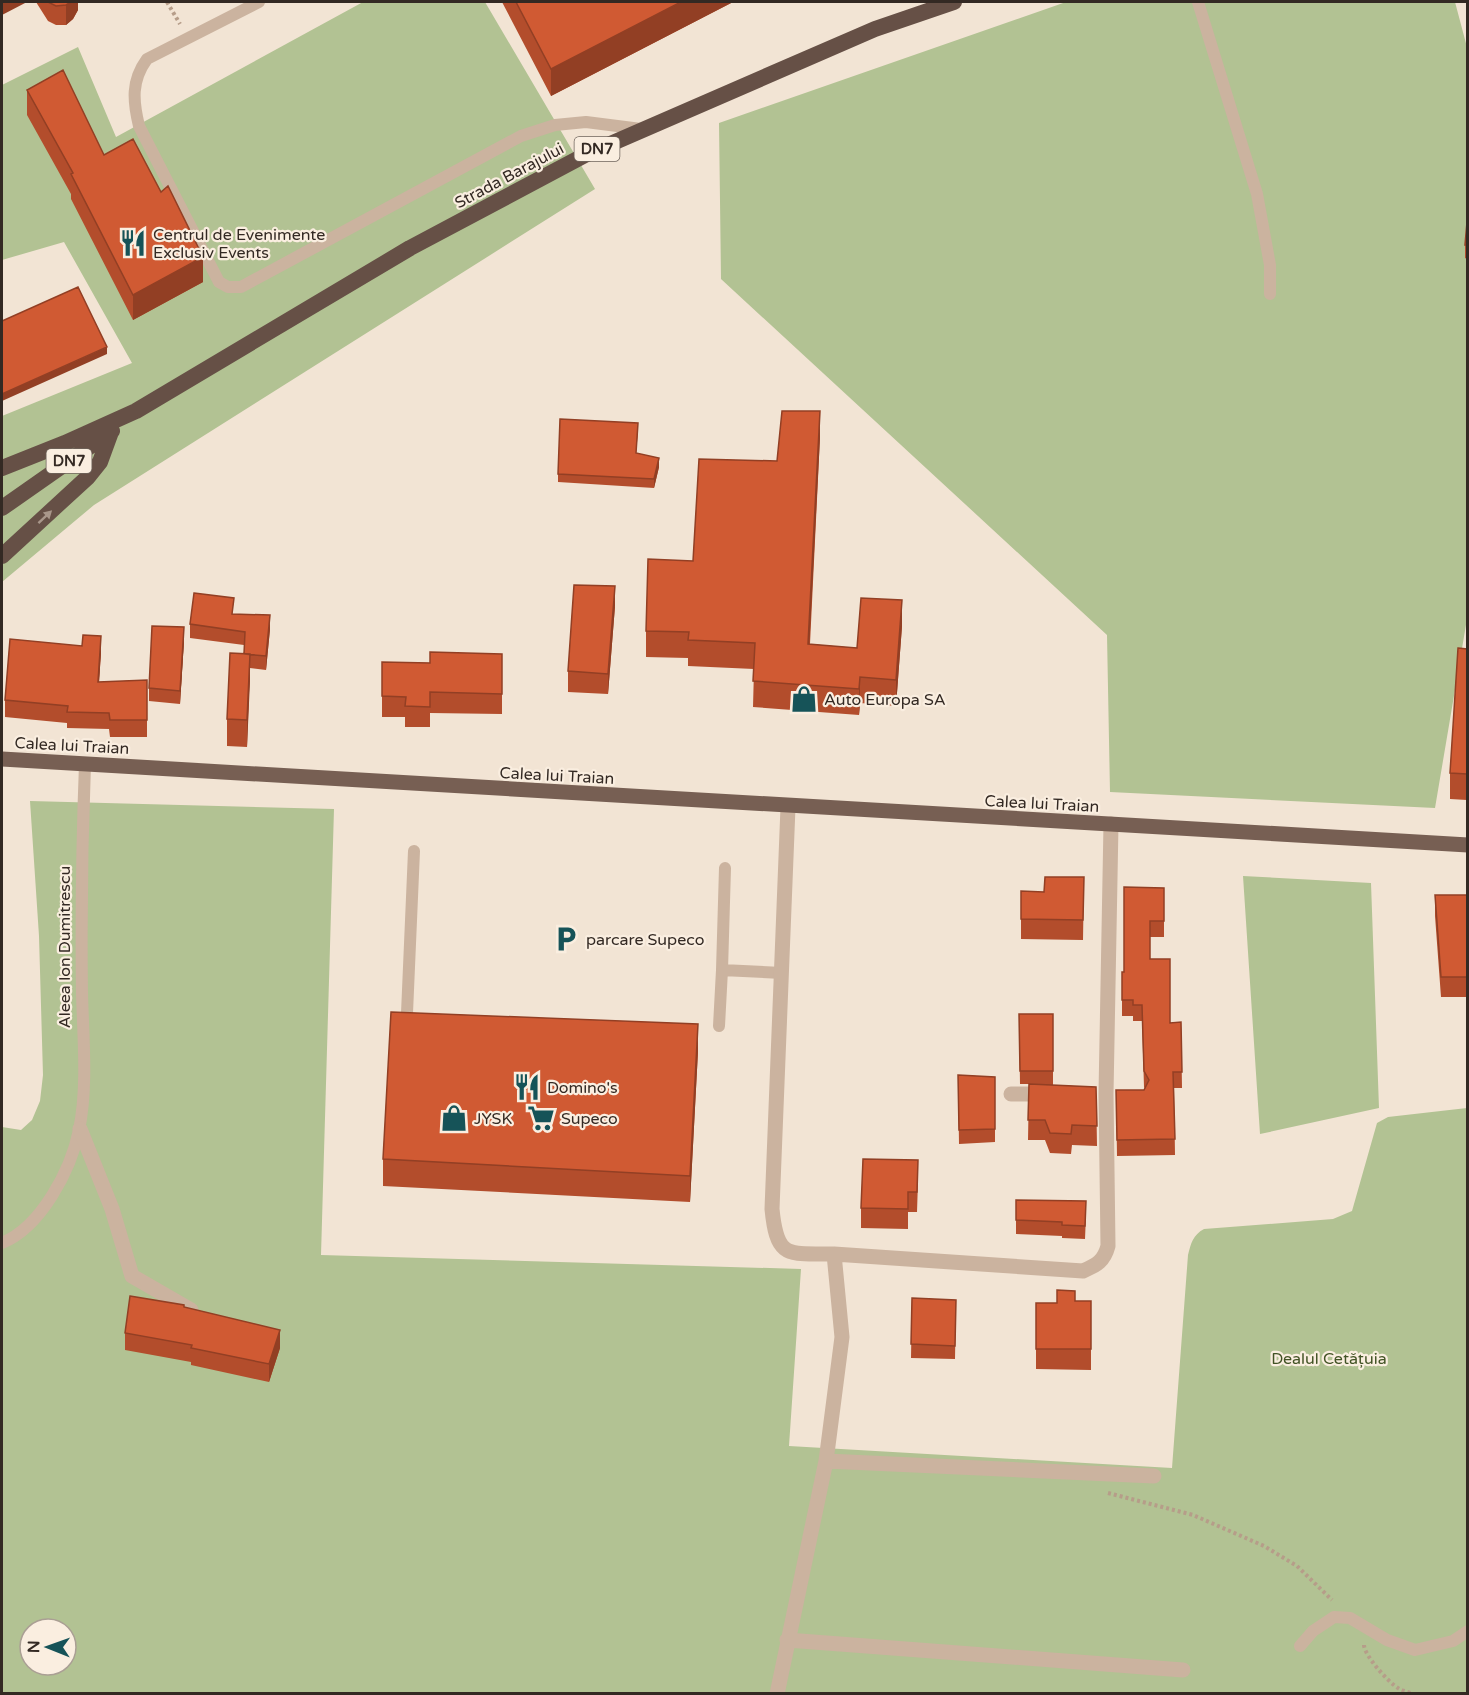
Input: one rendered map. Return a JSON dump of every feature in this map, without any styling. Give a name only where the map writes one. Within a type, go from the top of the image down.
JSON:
[{"type":"highway","name":"Strada Barajului","points":[[136,411],[410,248],[585,155],[875,29],[954,2]]},
{"type":"highway","name":"DN7","points":[[2,508],[111,432],[136,411]]},
{"type":"highway","name":"DN7","points":[[2,468],[136,411]]},
{"type":"highway","points":[[2,556],[88,477],[100,462],[111,432]]},
{"type":"main road","name":"Calea lui Traian","points":[[2,759],[788,807],[1467,845]]},
{"type":"street","points":[[782,973],[788,807]]},
{"type":"street","name":"Calea lui Traian","points":[[782,973],[772,1209],[774,1231],[778,1242],[786,1250],[794,1253],[1083,1271],[1095,1266],[1105,1258],[1108,1246],[1106,1094],[1111,824]]},
{"type":"street","points":[[1011,1094],[1059,1094]]},
{"type":"street","name":"Aleea Ion Dumitrescu","points":[[80,1130],[112,1209],[132,1276],[191,1310]]},
{"type":"street","points":[[777,1694],[826,1461],[842,1336],[834,1254]]},
{"type":"street","points":[[826,1461],[1154,1476]]},
{"type":"street","points":[[787,1640],[1183,1670]]},
{"type":"lane","points":[[258,2],[147,59],[140,68],[135,84],[134,102],[139,126],[219,282],[228,287],[241,287],[521,136],[555,125],[586,122],[642,129]]},
{"type":"lane","points":[[1198,2],[1257,194],[1270,265],[1270,294]]},
{"type":"lane","name":"Aleea Ion Dumitrescu","points":[[2,1243],[10,1240],[29,1223],[52,1197],[68,1168],[80,1130],[83,1083],[81,892],[85,764]]},
{"type":"lane","points":[[407,1013],[414,851]]},
{"type":"lane","points":[[719,1026],[725,868]]},
{"type":"lane","points":[[722,970],[782,973]]},
{"type":"lane","points":[[1300,1646],[1314,1631],[1334,1617],[1350,1618],[1387,1640],[1415,1650],[1452,1641],[1467,1631]]},
{"type":"path","points":[[167,2],[188,38]]},
{"type":"path","points":[[1105,1493],[1193,1515],[1264,1546],[1297,1566],[1350,1618]]},
{"type":"path","points":[[1371,1630],[1365,1641],[1364,1652],[1398,1689],[1412,1694]]},
{"type":"green space","points":[[363,2],[485,2],[595,189],[94,505],[2,582],[2,416],[132,363],[64,242],[2,260],[2,85],[78,47],[116,137]]},
{"type":"green space","points":[[1066,2],[1455,2],[1468,51],[1468,613],[1435,808],[1110,792],[1107,635],[721,279],[719,123]]},
{"type":"green space","name":"Dealul Cetățuia","points":[[30,801],[334,809],[321,1255],[801,1269],[789,1446],[1172,1468],[1188,1255],[1195,1237],[1204,1229],[1333,1219],[1352,1211],[1377,1123],[1388,1117],[1467,1108],[1467,1693],[2,1693],[2,1127],[21,1130],[32,1120],[40,1101],[43,1075],[39,936]]},
{"type":"green space","points":[[1243,876],[1371,883],[1379,1108],[1260,1134]]},
{"type":"building","points":[[48,2],[71,2],[56,6]]},
{"type":"building","points":[[516,2],[681,2],[551,69]]},
{"type":"building","points":[[63,70],[104,155],[133,139],[161,192],[168,186],[203,257],[133,295],[71,174],[73,173],[27,90]]},
{"type":"building","points":[[1467,222],[1467,245],[1465,245]]},
{"type":"building","points":[[78,287],[107,347],[2,394],[2,321]]},
{"type":"building","points":[[782,411],[820,411],[808,644],[857,648],[861,598],[902,600],[896,680],[860,677],[859,689],[753,681],[755,643],[688,640],[689,632],[646,631],[648,559],[693,561],[699,459],[777,461]]},
{"type":"building","points":[[560,419],[638,423],[636,453],[659,458],[654,479],[558,474]]},
{"type":"building","points":[[574,585],[615,586],[608,674],[568,671]]},
{"type":"building","points":[[194,593],[234,598],[232,614],[270,615],[266,656],[244,654],[245,632],[190,624]]},
{"type":"building","points":[[152,626],[184,627],[180,691],[149,688]]},
{"type":"building","points":[[83,635],[101,636],[98,682],[147,680],[147,720],[110,720],[109,713],[67,712],[68,706],[5,700],[10,639],[82,646]]},
{"type":"building","points":[[1458,648],[1467,649],[1467,774],[1450,773]]},
{"type":"building","points":[[430,652],[502,654],[502,694],[430,692],[430,707],[405,706],[406,697],[382,696],[382,662],[430,663]]},
{"type":"building","points":[[230,653],[250,654],[247,720],[227,719]]},
{"type":"building","points":[[1045,877],[1084,877],[1083,920],[1021,919],[1021,891],[1044,892]]},
{"type":"building","points":[[1124,887],[1164,888],[1164,921],[1150,921],[1150,959],[1170,959],[1170,1023],[1181,1022],[1182,1072],[1173,1072],[1175,1139],[1117,1140],[1116,1090],[1144,1090],[1149,1080],[1144,1071],[1142,1005],[1133,1005],[1133,1000],[1122,1000]]},
{"type":"building","points":[[1435,895],[1467,895],[1467,977],[1441,977]]},
{"type":"building","name":"Supeco","points":[[391,1012],[698,1024],[690,1176],[383,1159]]},
{"type":"building","points":[[1019,1014],[1053,1014],[1053,1071],[1020,1071]]},
{"type":"building","points":[[958,1075],[995,1077],[995,1129],[959,1130]]},
{"type":"building","points":[[1029,1084],[1096,1087],[1097,1126],[1072,1125],[1071,1134],[1050,1133],[1045,1120],[1028,1120]]},
{"type":"building","points":[[863,1159],[918,1160],[917,1192],[908,1192],[908,1209],[861,1208]]},
{"type":"building","points":[[1016,1200],[1086,1201],[1085,1226],[1062,1225],[1062,1222],[1016,1220]]},
{"type":"building","points":[[1057,1290],[1075,1291],[1075,1301],[1091,1301],[1091,1349],[1036,1349],[1036,1303],[1057,1303]]},
{"type":"building","points":[[130,1296],[184,1305],[184,1307],[280,1330],[269,1364],[191,1348],[192,1345],[125,1333]]},
{"type":"building","points":[[912,1298],[956,1300],[955,1346],[911,1344]]},
{"type":"place","name":"Centrul de Evenimente Exclusiv Events","points":[[133,243]]},
{"type":"place","name":"Auto Europa SA","points":[[804,699]]},
{"type":"place","name":"parcare Supeco","points":[[566,939]]},
{"type":"place","name":"Domino's","points":[[527,1087]]},
{"type":"place","name":"JYSK","points":[[454,1118]]},
{"type":"place","name":"Supeco","points":[[541,1118]]}]
